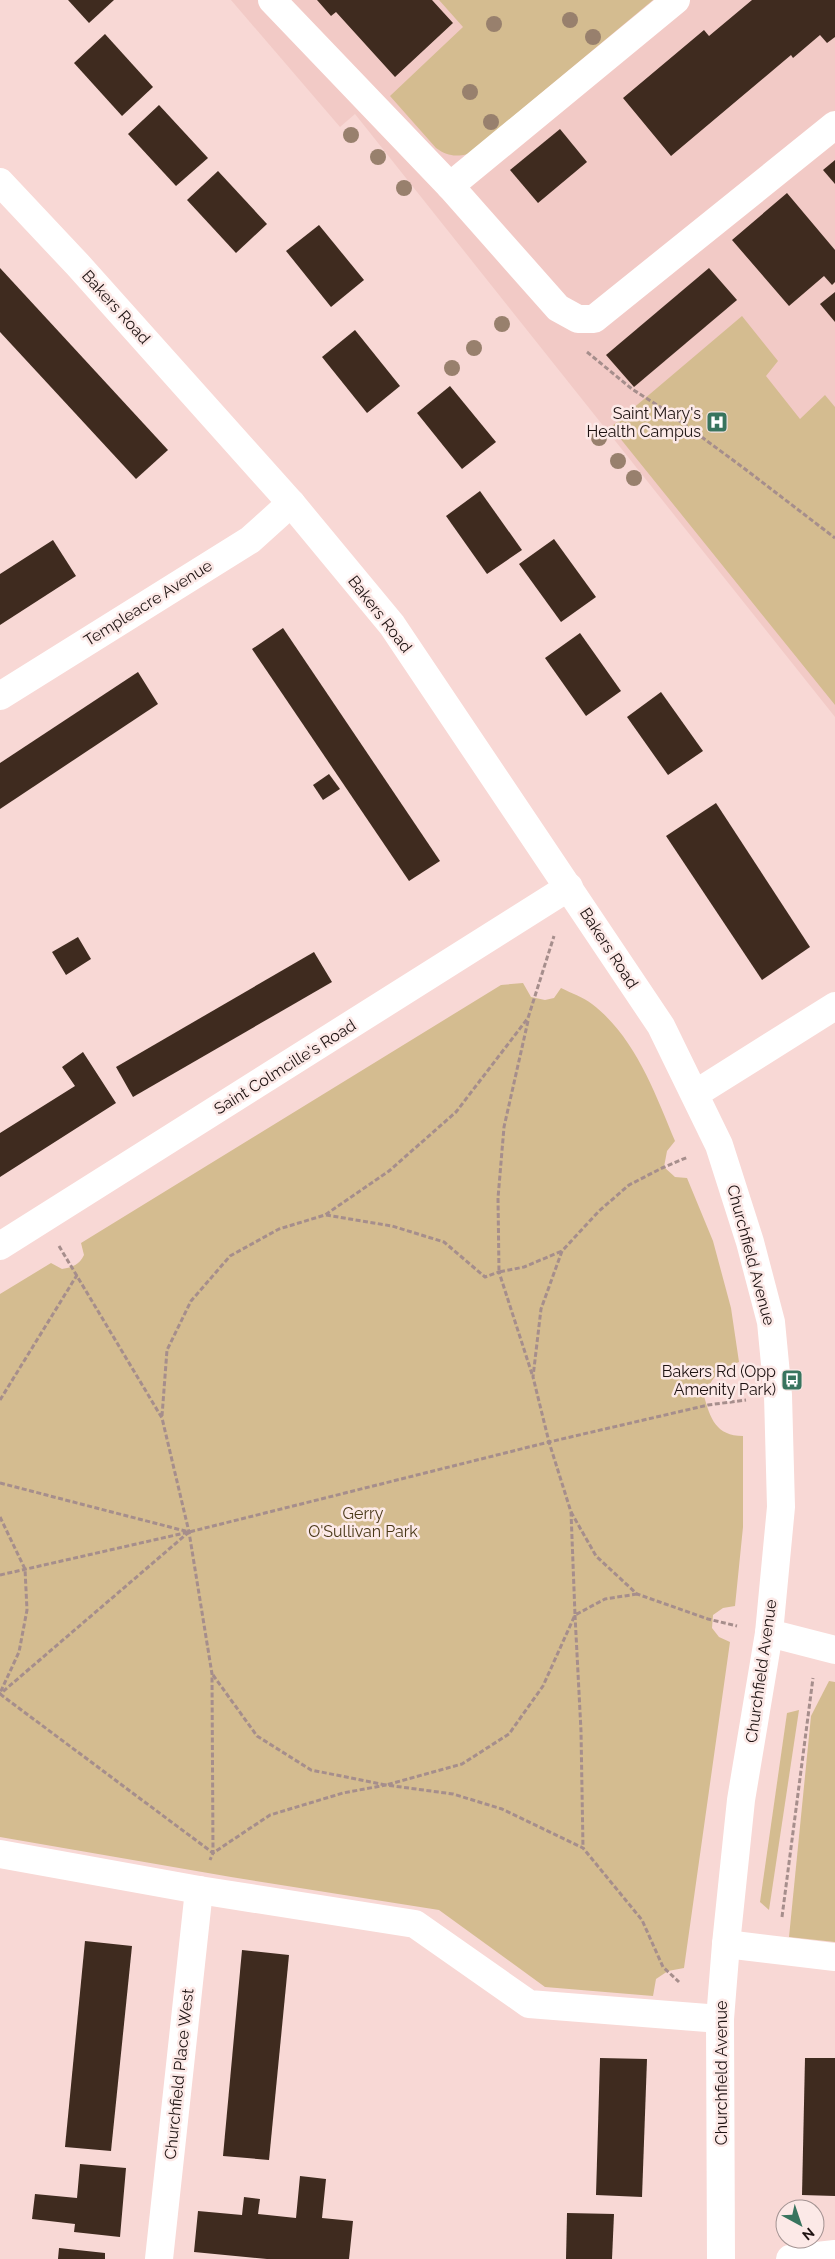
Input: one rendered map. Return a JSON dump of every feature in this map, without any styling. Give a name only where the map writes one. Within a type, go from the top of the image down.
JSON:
[{"type":"street","points":[[272,0],[450,186],[558,308],[578,319],[594,319],[835,125]]},
{"type":"street","points":[[450,186],[676,0]]},
{"type":"street","name":"Bakers Road","points":[[0,182],[78,265],[291,503],[392,625],[661,1026],[695,1094]]},
{"type":"street","name":"Templeacre Avenue","points":[[0,696],[250,540],[291,503]]},
{"type":"street","name":"Saint Colmcille's Road","points":[[0,1246],[569,887]]},
{"type":"street","points":[[695,1094],[835,1006]]},
{"type":"street","name":"Churchfield Avenue","points":[[695,1094],[719,1145],[750,1242],[770,1322],[778,1395],[781,1507],[769,1633],[741,1800],[720,2019],[722,2259]]},
{"type":"street","points":[[769,1633],[826,1648]]},
{"type":"street","points":[[0,1854],[199,1890],[415,1924],[529,2004],[720,2019]]},
{"type":"street","name":"Churchfield Place West","points":[[159,2259],[199,1890]]},
{"type":"street","points":[[726,1944],[835,1957]]},
{"type":"street","points":[[790,2259],[835,2254]]},
{"type":"path","points":[[594,319],[580,346],[632,389],[689,427],[835,538]]},
{"type":"path","points":[[569,887],[528,1018],[504,1127],[498,1198],[498,1272],[533,1377],[548,1442],[571,1512],[596,1556],[637,1594],[708,1619],[769,1633]]},
{"type":"path","points":[[199,1890],[213,1853],[212,1674],[189,1532],[162,1418],[166,1350],[191,1301],[230,1256],[280,1230],[325,1215],[389,1171],[456,1112],[528,1018]]},
{"type":"path","points":[[533,1377],[541,1309],[562,1251],[599,1211],[629,1185],[662,1168],[719,1145]]},
{"type":"path","points":[[325,1215],[392,1226],[444,1242],[485,1277],[498,1272],[524,1267],[562,1251]]},
{"type":"path","points":[[42,1220],[162,1418]]},
{"type":"path","points":[[0,1400],[77,1275]]},
{"type":"path","points":[[0,1575],[189,1532],[548,1442],[708,1405],[778,1395]]},
{"type":"path","points":[[0,1483],[189,1532]]},
{"type":"path","points":[[571,1512],[574,1615],[581,1731],[583,1848]]},
{"type":"path","points":[[0,1517],[25,1569],[27,1610],[19,1652],[0,1694]]},
{"type":"path","points":[[0,1694],[189,1532]]},
{"type":"path","points":[[213,1853],[270,1815],[343,1793],[386,1785],[462,1764],[509,1734],[543,1686],[574,1615],[605,1598],[637,1594]]},
{"type":"path","points":[[777,1950],[826,1648]]},
{"type":"path","points":[[212,1674],[257,1736],[311,1770],[386,1785],[453,1794],[502,1809],[583,1848],[642,1920],[663,1967],[720,2019]]},
{"type":"path","points":[[0,1694],[213,1853]]},
{"type":"shaded area","name":"Saint Mary's Health Campus","points":[[231,0],[835,0],[835,717],[355,114],[340,127]]},
{"type":"green space","points":[[439,0],[653,0],[468,154],[455,156],[444,153],[436,148],[390,96],[463,27]]},
{"type":"green space","points":[[742,316],[778,361],[766,376],[800,419],[825,395],[835,407],[835,705],[611,427]]},
{"type":"green space","name":"Gerry O'Sullivan Park","points":[[523,983],[531,997],[545,1000],[554,998],[561,988],[581,997],[607,1017],[632,1049],[660,1104],[675,1141],[667,1151],[664,1167],[675,1177],[687,1178],[713,1241],[731,1308],[739,1362],[717,1374],[704,1396],[709,1412],[720,1429],[726,1433],[743,1436],[743,1527],[735,1606],[723,1608],[713,1615],[712,1628],[719,1637],[730,1642],[684,1968],[668,1971],[656,1979],[653,1996],[545,1987],[439,1910],[231,1877],[0,1837],[0,1294],[51,1263],[62,1269],[75,1265],[84,1255],[81,1243],[501,985]]},
{"type":"green space","points":[[829,1681],[835,1682],[835,1942],[789,1937],[811,1716]]},
{"type":"green space","points":[[799,1710],[769,1910],[760,1902],[787,1713]]},
{"type":"building","points":[[68,0],[114,0],[89,23]]},
{"type":"building","points":[[317,0],[432,0],[453,23],[395,77],[336,12],[331,16]]},
{"type":"building","points":[[752,0],[835,0],[835,37],[827,43],[820,35],[793,58],[791,55],[671,156],[623,98],[704,30],[709,36]]},
{"type":"building","points":[[105,34],[153,87],[122,116],[74,63]]},
{"type":"building","points":[[159,105],[208,158],[176,186],[128,134]]},
{"type":"building","points":[[560,129],[587,162],[538,203],[510,170]]},
{"type":"building","points":[[835,160],[835,184],[823,170]]},
{"type":"building","points":[[218,171],[267,224],[236,253],[187,200]]},
{"type":"building","points":[[787,193],[835,250],[835,282],[832,285],[824,276],[789,306],[732,240]]},
{"type":"building","points":[[319,225],[364,280],[331,307],[286,251]]},
{"type":"building","points":[[0,268],[168,450],[136,479],[0,332]]},
{"type":"building","points":[[709,268],[737,300],[634,387],[606,355]]},
{"type":"building","points":[[835,292],[835,322],[820,304]]},
{"type":"building","points":[[355,330],[400,386],[367,413],[322,357]]},
{"type":"building","points":[[450,386],[496,442],[462,469],[417,413]]},
{"type":"building","points":[[480,491],[522,550],[487,574],[446,516]]},
{"type":"building","points":[[554,539],[596,597],[561,622],[519,564]]},
{"type":"building","points":[[53,540],[76,576],[0,625],[0,574]]},
{"type":"building","points":[[283,628],[440,861],[409,881],[252,649]]},
{"type":"building","points":[[580,633],[621,691],[586,716],[545,658]]},
{"type":"building","points":[[138,672],[158,704],[0,809],[0,763]]},
{"type":"building","points":[[661,692],[703,751],[668,775],[627,717]]},
{"type":"building","points":[[329,774],[340,789],[323,800],[313,785]]},
{"type":"building","points":[[716,803],[810,947],[762,980],[666,836]]},
{"type":"building","points":[[78,937],[91,959],[66,975],[52,952]]},
{"type":"building","points":[[314,952],[332,982],[133,1097],[116,1067]]},
{"type":"building","points":[[83,1052],[116,1103],[0,1177],[0,1133],[75,1086],[62,1067]]},
{"type":"building","points":[[85,1941],[132,1946],[111,2151],[65,2147]]},
{"type":"building","points":[[242,1950],[289,1955],[269,2160],[223,2156]]},
{"type":"building","points":[[600,2058],[647,2059],[642,2197],[596,2195]]},
{"type":"building","points":[[805,2058],[835,2058],[835,2196],[802,2195]]},
{"type":"building","points":[[80,2164],[126,2168],[120,2237],[74,2232],[75,2224],[32,2219],[35,2194],[77,2198]]},
{"type":"building","points":[[300,2176],[326,2179],[322,2218],[353,2221],[349,2259],[267,2259],[194,2252],[198,2211],[242,2215],[244,2197],[260,2199],[258,2214],[296,2218]]},
{"type":"building","points":[[567,2213],[614,2214],[612,2259],[566,2259]]},
{"type":"building","points":[[59,2248],[105,2253],[105,2259],[58,2259]]},
{"type":"place","name":"Saint Mary's Health Campus","points":[[717,422]]},
{"type":"place","name":"Bakers Rd (Opp Amenity Park)","points":[[792,1380]]}]
